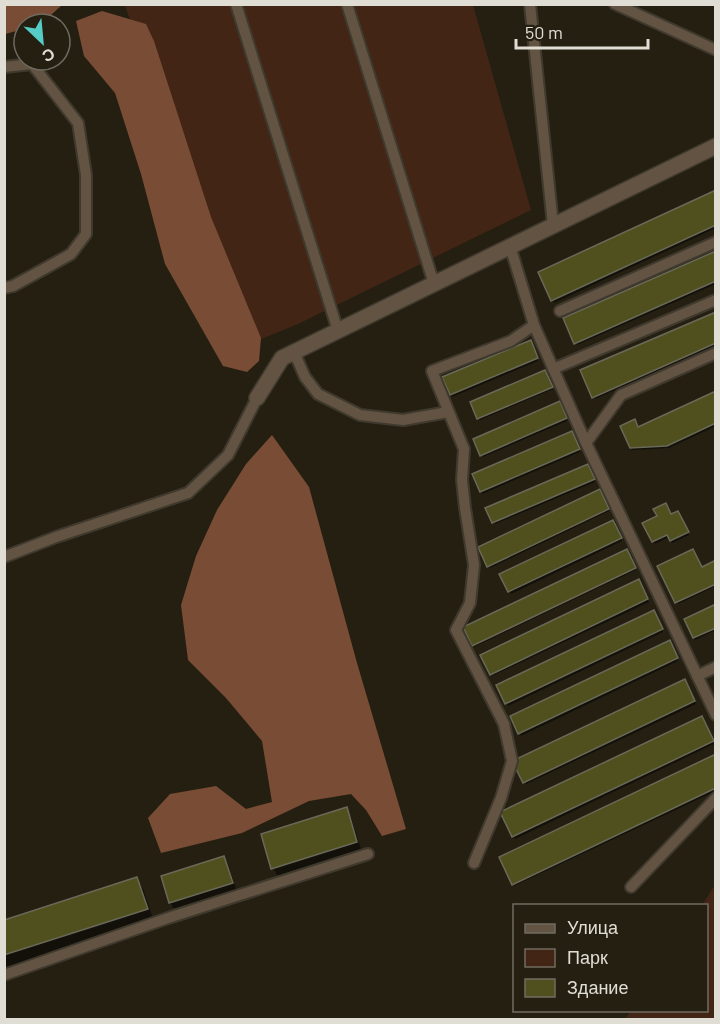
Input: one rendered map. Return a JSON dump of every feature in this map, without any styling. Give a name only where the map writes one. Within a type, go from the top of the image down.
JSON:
[{"type":"street","points":[[257,398],[282,358],[716,146]]},
{"type":"lane","points":[[236,4],[338,331]]},
{"type":"lane","points":[[347,4],[434,284]]},
{"type":"lane","points":[[530,4],[553,225]]},
{"type":"lane","points":[[615,4],[716,50]]},
{"type":"lane","points":[[4,67],[32,64],[78,123],[86,175],[86,234],[71,254],[14,286],[4,288]]},
{"type":"lane","points":[[560,311],[716,243]]},
{"type":"lane","points":[[510,246],[534,325],[553,369],[716,715]]},
{"type":"lane","points":[[553,369],[716,300]]},
{"type":"lane","points":[[474,862],[501,798],[513,760],[504,724],[456,630],[470,603],[474,565],[462,480],[465,449],[432,370],[511,341],[534,325]]},
{"type":"lane","points":[[294,352],[305,377],[318,394],[360,415],[403,420],[448,412]]},
{"type":"lane","points":[[586,442],[621,396],[716,353]]},
{"type":"lane","points":[[4,557],[56,537],[188,493],[228,455],[257,398]]},
{"type":"lane","points":[[697,676],[716,667]]},
{"type":"lane","points":[[631,887],[716,798]]},
{"type":"lane","points":[[4,975],[171,917],[368,854]]},
{"type":"green space","points":[[125,5],[473,5],[531,210],[298,324],[239,348]]},
{"type":"green space","points":[[715,885],[715,1019],[625,1019],[630,1012],[708,1012],[708,904],[703,904]]},
{"type":"shaded area","points":[[5,4],[62,4],[54,12],[12,12],[12,32],[5,34]]},
{"type":"shaded area","points":[[102,11],[146,24],[154,41],[211,217],[261,338],[259,361],[247,372],[223,366],[165,264],[141,174],[115,93],[84,56],[76,21]]},
{"type":"shaded area","points":[[272,435],[309,487],[357,663],[406,829],[382,836],[366,810],[351,794],[309,801],[242,833],[161,853],[148,818],[170,794],[216,786],[246,809],[272,802],[262,741],[226,698],[188,660],[181,605],[196,556],[217,510],[246,464]]},
{"type":"building","points":[[716,190],[716,225],[551,301],[538,272]]},
{"type":"building","points":[[716,251],[716,281],[574,344],[563,318]]},
{"type":"building","points":[[716,312],[716,343],[592,398],[580,370]]},
{"type":"building","points":[[531,340],[538,358],[450,395],[442,377]]},
{"type":"building","points":[[545,370],[553,387],[477,419],[470,402]]},
{"type":"building","points":[[716,391],[716,423],[667,446],[630,448],[620,426],[635,419],[638,427]]},
{"type":"building","points":[[560,401],[567,418],[480,456],[473,439]]},
{"type":"building","points":[[572,431],[580,449],[480,492],[472,474]]},
{"type":"building","points":[[588,464],[595,479],[492,523],[485,508]]},
{"type":"building","points":[[600,489],[609,509],[487,567],[478,547]]},
{"type":"building","points":[[666,503],[671,514],[678,511],[689,532],[670,541],[667,535],[652,542],[642,523],[657,516],[653,509]]},
{"type":"building","points":[[613,520],[622,538],[508,592],[499,574]]},
{"type":"building","points":[[627,549],[636,568],[472,646],[463,627]]},
{"type":"building","points":[[693,549],[702,567],[716,560],[716,584],[675,603],[657,566]]},
{"type":"building","points":[[639,579],[648,599],[490,675],[480,655]]},
{"type":"building","points":[[716,604],[716,628],[693,638],[684,619]]},
{"type":"building","points":[[654,610],[663,629],[505,704],[496,685]]},
{"type":"building","points":[[670,640],[678,658],[518,734],[510,716]]},
{"type":"building","points":[[685,679],[695,701],[523,783],[512,761]]},
{"type":"building","points":[[702,716],[714,741],[512,837],[500,812]]},
{"type":"building","points":[[716,754],[716,788],[512,885],[499,857]]},
{"type":"building","points":[[347,807],[357,842],[271,869],[261,834]]},
{"type":"building","points":[[224,856],[233,883],[169,903],[161,876]]},
{"type":"building","points":[[137,877],[148,909],[4,955],[4,920]]}]
